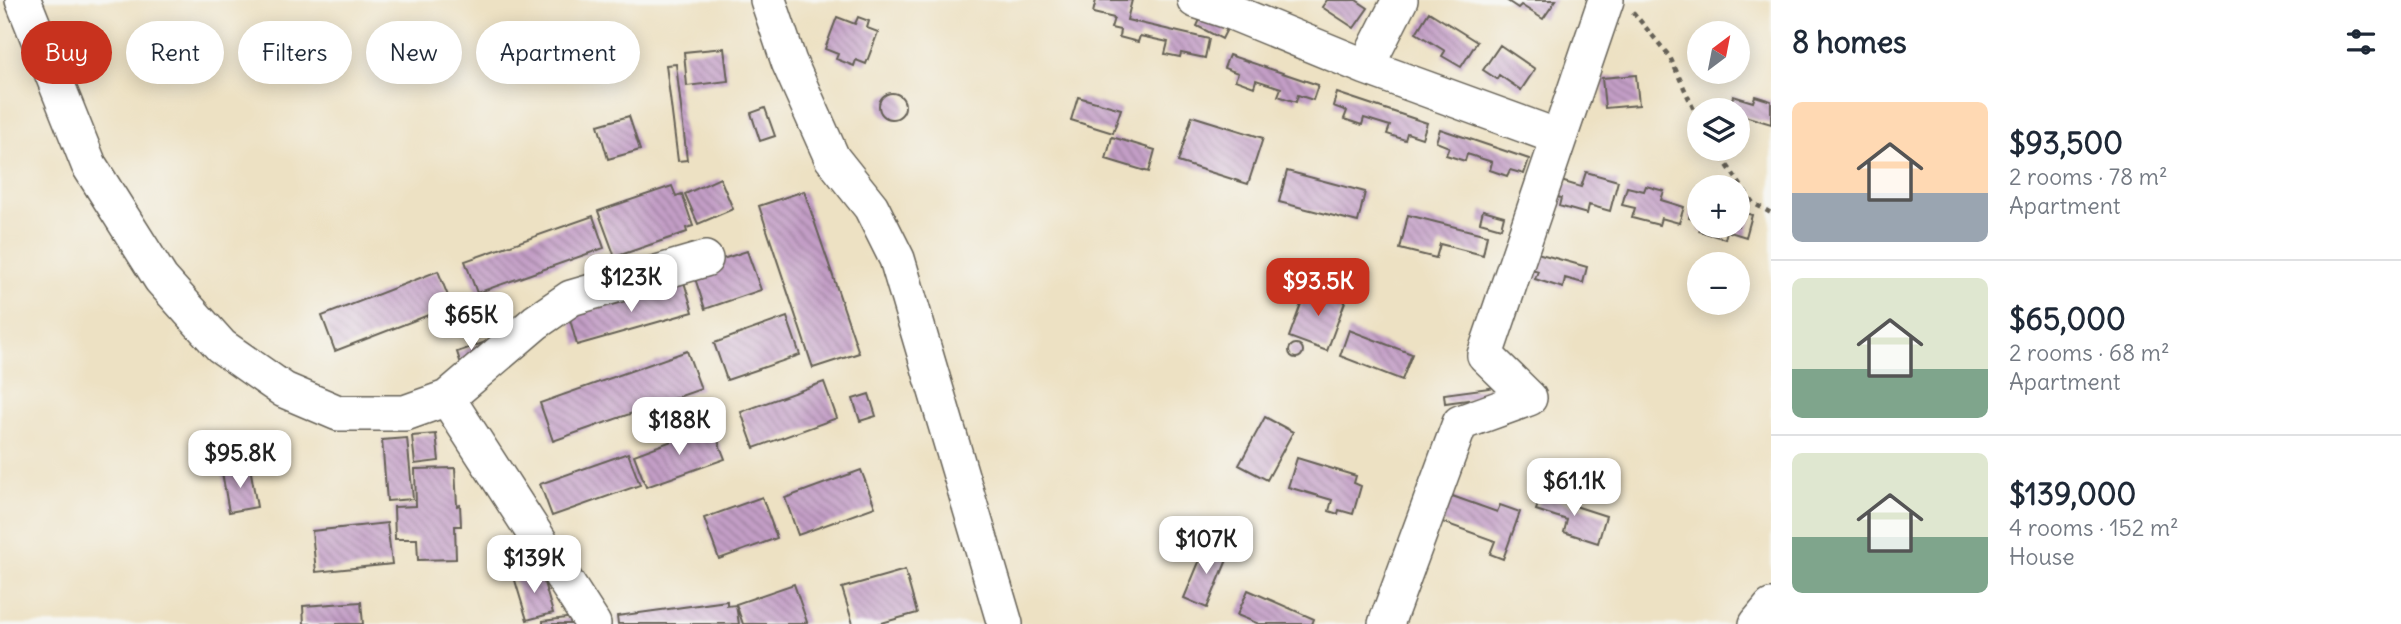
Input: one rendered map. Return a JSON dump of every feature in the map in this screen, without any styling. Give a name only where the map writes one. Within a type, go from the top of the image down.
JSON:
[{"type":"street","points":[[23,0],[89,164],[161,279],[221,346],[284,390],[338,414],[405,412],[447,398],[536,322],[571,298],[705,259]]},
{"type":"street","points":[[768,0],[789,62],[832,158],[871,208],[897,259],[1004,624]]},
{"type":"street","points":[[1195,0],[1234,13],[1366,67],[1558,137]]},
{"type":"street","points":[[1366,67],[1400,0]]},
{"type":"street","points":[[1386,624],[1460,423],[1529,398],[1485,355],[1558,137],[1597,34],[1619,5]]},
{"type":"street","points":[[447,398],[593,624]]},
{"type":"street","points":[[1757,624],[1771,607]]},
{"type":"path","points":[[1619,5],[1670,57],[1689,98]]},
{"type":"path","points":[[1724,161],[1753,203],[1771,213]]},
{"type":"building","points":[[1096,0],[1132,0],[1127,20],[1209,39],[1205,58],[1181,53],[1180,57],[1165,54],[1168,42],[1140,36],[1138,42],[1119,37],[1120,30],[1111,28],[1114,18],[1093,13]]},
{"type":"building","points":[[1327,0],[1356,0],[1368,8],[1354,28],[1322,7]]},
{"type":"building","points":[[1506,0],[1556,0],[1543,19],[1521,5],[1518,8]]},
{"type":"building","points":[[1204,11],[1229,25],[1222,39],[1197,26]]},
{"type":"building","points":[[1429,12],[1477,42],[1461,67],[1442,56],[1445,51],[1416,33]]},
{"type":"building","points":[[837,17],[855,24],[858,17],[869,21],[867,28],[878,32],[866,64],[856,60],[854,66],[836,59],[838,54],[825,49]]},
{"type":"building","points":[[1500,45],[1535,69],[1521,90],[1499,75],[1497,79],[1483,70]]},
{"type":"building","points":[[724,48],[728,81],[687,86],[684,52]]},
{"type":"building","points":[[1229,55],[1318,85],[1313,100],[1298,95],[1296,102],[1278,96],[1281,88],[1256,80],[1254,87],[1235,80],[1238,73],[1224,68]]},
{"type":"building","points":[[676,64],[687,160],[678,161],[666,65]]},
{"type":"building","points":[[1636,75],[1639,105],[1605,108],[1602,78]]},
{"type":"building","points":[[892,93],[901,97],[905,106],[901,115],[892,119],[883,115],[879,106],[883,97]]},
{"type":"building","points":[[1337,93],[1427,123],[1422,138],[1407,133],[1405,140],[1387,134],[1390,126],[1364,118],[1362,125],[1344,119],[1347,111],[1333,106]]},
{"type":"building","points":[[1755,96],[1771,101],[1771,124],[1750,118],[1750,101],[1753,102]]},
{"type":"building","points":[[1078,97],[1121,109],[1113,133],[1071,120]]},
{"type":"building","points":[[765,108],[775,136],[760,141],[751,113]]},
{"type":"building","points":[[629,116],[640,150],[608,159],[598,125]]},
{"type":"building","points":[[1192,116],[1263,138],[1248,184],[1178,162]]},
{"type":"building","points":[[1440,129],[1529,159],[1524,174],[1510,170],[1507,176],[1490,170],[1492,162],[1467,154],[1465,161],[1446,155],[1449,147],[1436,142]]},
{"type":"building","points":[[1112,137],[1155,150],[1149,172],[1106,159]]},
{"type":"building","points":[[1287,171],[1365,192],[1358,222],[1279,202]]},
{"type":"building","points":[[1586,172],[1618,181],[1610,211],[1589,205],[1587,214],[1559,206],[1561,198],[1549,194],[1554,179],[1581,187]]},
{"type":"building","points":[[720,178],[733,209],[698,224],[685,194]]},
{"type":"building","points":[[672,186],[676,196],[682,194],[693,226],[686,228],[687,232],[615,257],[598,211]]},
{"type":"building","points":[[1646,186],[1664,191],[1661,200],[1684,207],[1679,223],[1661,218],[1659,225],[1632,218],[1635,208],[1622,205],[1627,187],[1644,191]]},
{"type":"building","points":[[804,191],[859,353],[813,368],[759,206]]},
{"type":"building","points":[[1483,210],[1504,216],[1501,228],[1480,222]]},
{"type":"building","points":[[1408,215],[1487,235],[1483,255],[1440,244],[1436,258],[1400,249]]},
{"type":"building","points":[[593,216],[604,248],[477,293],[465,261]]},
{"type":"building","points":[[747,251],[761,290],[705,309],[692,269]]},
{"type":"building","points":[[1530,251],[1587,267],[1583,283],[1565,278],[1563,288],[1535,279],[1538,271],[1525,267]]},
{"type":"building","points":[[438,271],[452,306],[335,351],[322,316]]},
{"type":"building","points":[[684,282],[693,312],[577,345],[569,316]]},
{"type":"building","points":[[1308,285],[1346,299],[1327,351],[1289,337]]},
{"type":"building","points":[[787,317],[800,355],[727,380],[714,343]]},
{"type":"building","points":[[1349,330],[1412,354],[1402,380],[1340,356]]},
{"type":"building","points":[[494,339],[461,364],[457,352]]},
{"type":"building","points":[[1293,344],[1299,344],[1303,351],[1299,358],[1293,358],[1289,354],[1289,348]]},
{"type":"building","points":[[687,351],[701,389],[553,441],[540,403]]},
{"type":"building","points":[[824,382],[837,418],[754,448],[741,412]]},
{"type":"building","points":[[1496,387],[1498,396],[1445,403],[1444,394]]},
{"type":"building","points":[[869,394],[876,416],[860,421],[853,399]]},
{"type":"building","points":[[1265,417],[1293,432],[1267,480],[1239,465]]},
{"type":"building","points":[[712,426],[725,459],[646,487],[634,455]]},
{"type":"building","points":[[436,434],[439,461],[415,464],[412,436]]},
{"type":"building","points":[[407,438],[413,499],[387,501],[382,440]]},
{"type":"building","points":[[628,453],[640,485],[552,516],[540,484]]},
{"type":"building","points":[[1297,458],[1356,476],[1354,483],[1361,486],[1353,514],[1339,510],[1338,514],[1329,511],[1332,500],[1288,487]]},
{"type":"building","points":[[250,467],[257,507],[229,512],[222,472]]},
{"type":"building","points":[[455,468],[461,526],[455,526],[456,559],[418,560],[417,539],[395,539],[394,507],[416,506],[415,469]]},
{"type":"building","points":[[861,470],[875,507],[798,535],[785,498]]},
{"type":"building","points":[[1444,493],[1497,512],[1500,505],[1520,512],[1503,559],[1490,554],[1495,541],[1434,519]]},
{"type":"building","points":[[1541,495],[1606,516],[1598,543],[1564,532],[1567,520],[1536,510]]},
{"type":"building","points":[[762,497],[777,538],[719,559],[704,518]]},
{"type":"building","points":[[387,523],[392,564],[316,572],[312,531]]},
{"type":"building","points":[[1206,545],[1229,555],[1207,608],[1184,598]]},
{"type":"building","points":[[540,569],[553,613],[527,620],[514,577]]},
{"type":"building","points":[[905,570],[917,613],[878,624],[853,624],[842,588]]},
{"type":"building","points":[[794,584],[807,622],[743,624],[736,604]]},
{"type":"building","points":[[1248,590],[1314,619],[1312,624],[1259,624],[1237,615]]},
{"type":"building","points":[[727,601],[727,606],[736,605],[739,624],[618,624],[617,616]]},
{"type":"building","points":[[361,602],[363,624],[304,624],[303,606]]},
{"type":"building","points":[[582,616],[583,624],[543,624],[543,621]]}]
